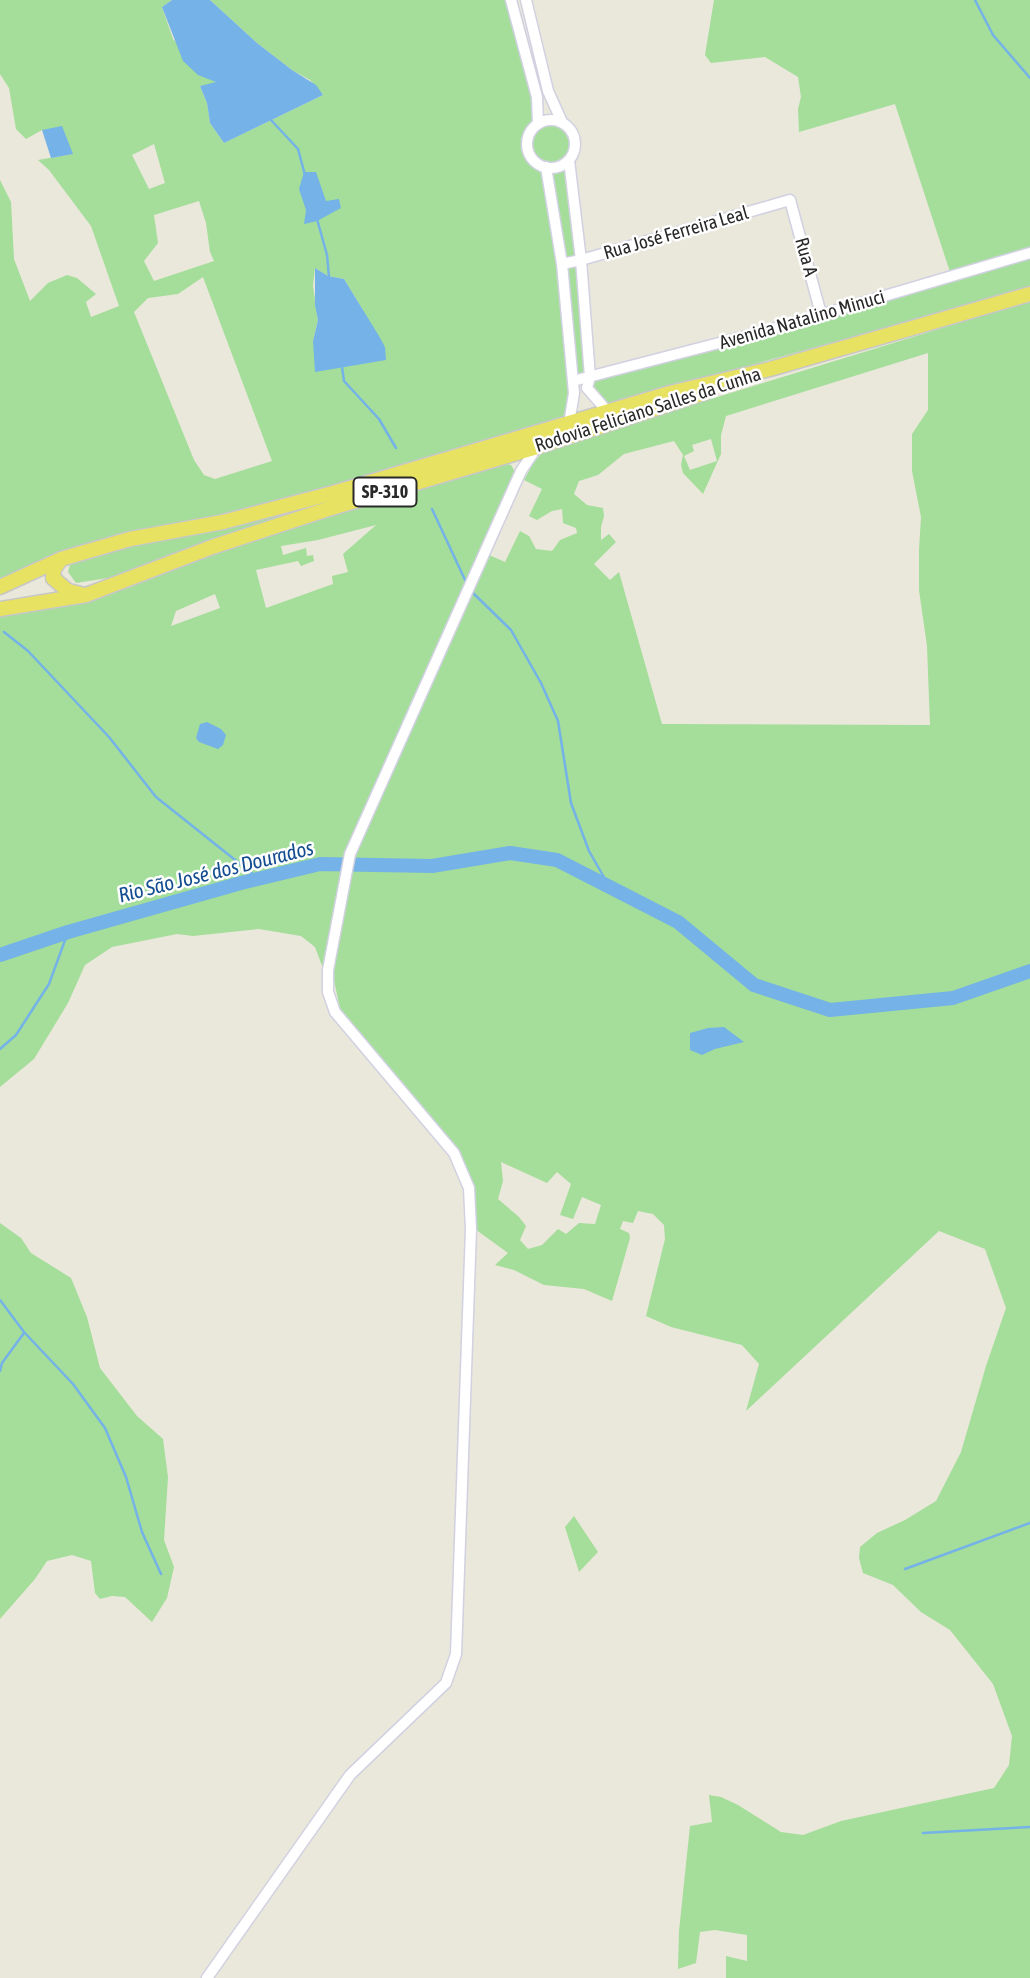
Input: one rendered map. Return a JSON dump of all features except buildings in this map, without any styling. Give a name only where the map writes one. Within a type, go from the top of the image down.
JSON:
[{"type":"main road","name":"SP-310","points":[[770,369],[1030,294]]},
{"type":"main road","name":"Rodovia Feliciano Salles da Cunha","points":[[0,587],[61,559],[130,538],[223,522],[608,412],[770,369]]},
{"type":"main road","name":"Rodovia Feliciano Salles da Cunha","points":[[0,609],[86,595],[212,547],[578,432],[674,405],[770,369]]},
{"type":"main road","points":[[61,559],[54,569],[54,578],[68,591],[86,595]]},
{"type":"street","points":[[511,0],[537,97],[538,123]]},
{"type":"street","points":[[526,0],[548,91],[562,122]]},
{"type":"street","points":[[569,160],[559,167],[546,167],[535,162],[527,145],[530,133],[538,123],[550,119],[562,122],[572,130],[576,142],[569,160],[581,260],[590,377],[587,388],[608,412]]},
{"type":"street","points":[[546,167],[562,264],[573,381],[573,406],[569,424]]},
{"type":"street","name":"Rua José Ferreira Leal","points":[[562,264],[790,200]]},
{"type":"street","name":"Rua A","points":[[790,200],[821,314]]},
{"type":"street","name":"Avenida Natalino Minuci","points":[[573,381],[821,314],[1030,253]]},
{"type":"street","points":[[207,1978],[350,1775],[446,1683],[456,1654],[471,1243],[469,1188],[454,1153],[335,1012],[328,992],[328,970],[350,854],[521,471],[537,447]]},
{"type":"street","points":[[502,457],[513,461],[521,471]]},
{"type":"green space","points":[[0,0],[172,0],[162,7],[173,39],[217,83],[200,86],[207,103],[210,123],[224,143],[323,95],[310,80],[292,70],[257,43],[210,0],[508,0],[535,99],[536,122],[526,135],[525,146],[531,161],[544,169],[558,265],[568,381],[568,406],[563,417],[526,433],[222,516],[130,531],[60,554],[0,583],[0,180],[11,202],[14,259],[30,301],[48,283],[67,275],[77,278],[96,294],[86,302],[91,317],[119,306],[91,226],[49,170],[38,160],[72,154],[42,130],[26,139],[16,129],[9,88],[0,74]],"holes":[[[154,144],[165,183],[149,189],[132,155]],[[199,201],[214,261],[154,281],[144,261],[158,243],[154,215]],[[315,268],[328,276],[344,279],[363,310],[313,341],[318,320],[313,286]],[[203,277],[272,461],[215,479],[204,475],[194,460],[134,312],[148,298],[178,294]]]},
{"type":"green space","points":[[714,0],[1030,0],[1030,249],[950,272],[895,104],[799,132],[798,109],[801,97],[798,77],[765,57],[711,63],[705,55]]},
{"type":"green space","points":[[551,121],[567,127],[573,143],[567,159],[551,165],[535,159],[529,143],[535,127]]},
{"type":"green space","points":[[567,165],[580,258],[566,261],[551,172]]},
{"type":"green space","points":[[1030,259],[1030,286],[960,307],[607,405],[590,386],[593,379],[771,336]]},
{"type":"green space","points":[[579,262],[587,374],[576,378],[566,265]]},
{"type":"green space","points":[[1030,301],[1030,1978],[726,1978],[726,1956],[747,1961],[747,1935],[715,1930],[700,1932],[696,1963],[678,1969],[679,1931],[690,1826],[712,1822],[709,1795],[738,1805],[781,1832],[803,1835],[841,1821],[994,1788],[1009,1765],[1012,1736],[993,1684],[950,1630],[921,1612],[893,1585],[863,1573],[859,1558],[860,1547],[877,1533],[936,1501],[961,1452],[1006,1308],[985,1249],[939,1231],[746,1411],[759,1364],[742,1345],[671,1327],[646,1316],[665,1239],[664,1225],[653,1214],[638,1211],[633,1223],[623,1221],[620,1229],[629,1233],[630,1238],[612,1301],[584,1289],[544,1285],[514,1270],[495,1265],[508,1253],[475,1229],[475,1188],[460,1151],[340,1009],[332,970],[352,864],[456,623],[489,555],[505,562],[520,531],[529,536],[536,549],[552,551],[560,540],[577,533],[576,528],[563,523],[562,509],[552,511],[537,520],[529,516],[542,489],[524,480],[534,462],[545,450]],"holes":[[[928,353],[928,410],[912,434],[912,471],[921,517],[919,590],[927,646],[930,725],[662,724],[619,572],[610,580],[594,564],[616,542],[609,534],[601,540],[603,508],[587,505],[574,494],[579,481],[598,475],[624,454],[674,441],[683,455],[683,473],[703,494],[721,454],[721,435],[726,416]],[[711,439],[717,461],[690,470],[684,456],[694,451],[692,445]],[[501,1162],[547,1183],[557,1172],[571,1184],[560,1215],[573,1219],[582,1197],[601,1205],[595,1224],[579,1223],[566,1234],[558,1229],[542,1245],[528,1249],[520,1240],[526,1226],[498,1199],[503,1181]]]},
{"type":"green space","points":[[527,441],[127,575],[76,583],[68,572],[70,565],[89,555]]},
{"type":"green space","points":[[503,463],[511,465],[515,472],[347,853],[324,971],[315,947],[301,936],[259,929],[193,936],[177,934],[112,947],[85,965],[68,1003],[34,1059],[0,1087],[0,616],[92,599],[131,587],[215,553],[331,513]],"holes":[[[376,525],[343,554],[348,572],[332,576],[333,584],[266,608],[256,570],[298,561],[301,566],[314,561],[313,555],[307,556],[306,548],[283,555],[281,546],[318,540]],[[215,594],[220,608],[171,626],[176,611]]]},
{"type":"green space","points":[[0,1223],[21,1238],[31,1253],[71,1278],[87,1317],[100,1368],[137,1416],[163,1439],[168,1477],[164,1540],[174,1567],[167,1598],[152,1622],[125,1597],[100,1599],[95,1593],[91,1561],[72,1555],[47,1561],[0,1619]]},
{"type":"green space","points":[[574,1516],[598,1552],[579,1572],[565,1527]]},
{"type":"water","points":[[172,0],[210,0],[257,43],[316,85],[323,95],[224,143],[210,123],[207,103],[200,86],[216,82],[198,75],[183,61],[162,7]]},
{"type":"water","points":[[62,126],[73,154],[51,158],[42,130]]},
{"type":"water","points":[[304,172],[316,172],[326,201],[339,199],[341,208],[317,221],[304,224],[306,210],[299,189]]},
{"type":"water","points":[[315,268],[328,276],[344,279],[385,347],[386,360],[315,372],[313,341],[318,320],[315,305]]},
{"type":"water","points":[[207,722],[221,729],[226,735],[223,745],[218,749],[199,742],[196,738],[200,724]]},
{"type":"water","points":[[724,1027],[744,1042],[702,1055],[690,1050],[690,1033]]},
{"type":"waterway","points":[[975,0],[993,35],[1030,78]]},
{"type":"waterway","points":[[271,120],[298,149],[305,175]]},
{"type":"waterway","points":[[317,219],[327,255],[329,277]]},
{"type":"waterway","points":[[342,367],[344,381],[379,419],[396,448]]},
{"type":"waterway","points":[[432,509],[466,582]]},
{"type":"waterway","points":[[472,592],[511,630],[541,683],[558,721],[571,803],[589,851],[609,886]]},
{"type":"waterway","points":[[4,632],[28,651],[109,737],[156,797],[259,879]]},
{"type":"waterway","name":"Rio São José dos Dourados","points":[[0,955],[68,932],[241,883],[320,864],[432,866],[510,853],[557,860],[678,922],[754,985],[830,1010],[953,998],[1030,971]]},
{"type":"waterway","points":[[0,1049],[16,1035],[49,984],[68,932]]},
{"type":"waterway","points":[[0,1300],[24,1332],[73,1384],[105,1428],[126,1477],[142,1532],[161,1574]]},
{"type":"waterway","points":[[0,1371],[2,1363],[24,1333]]},
{"type":"waterway","points":[[905,1569],[1030,1523]]},
{"type":"waterway","points":[[923,1833],[1030,1827]]}]
